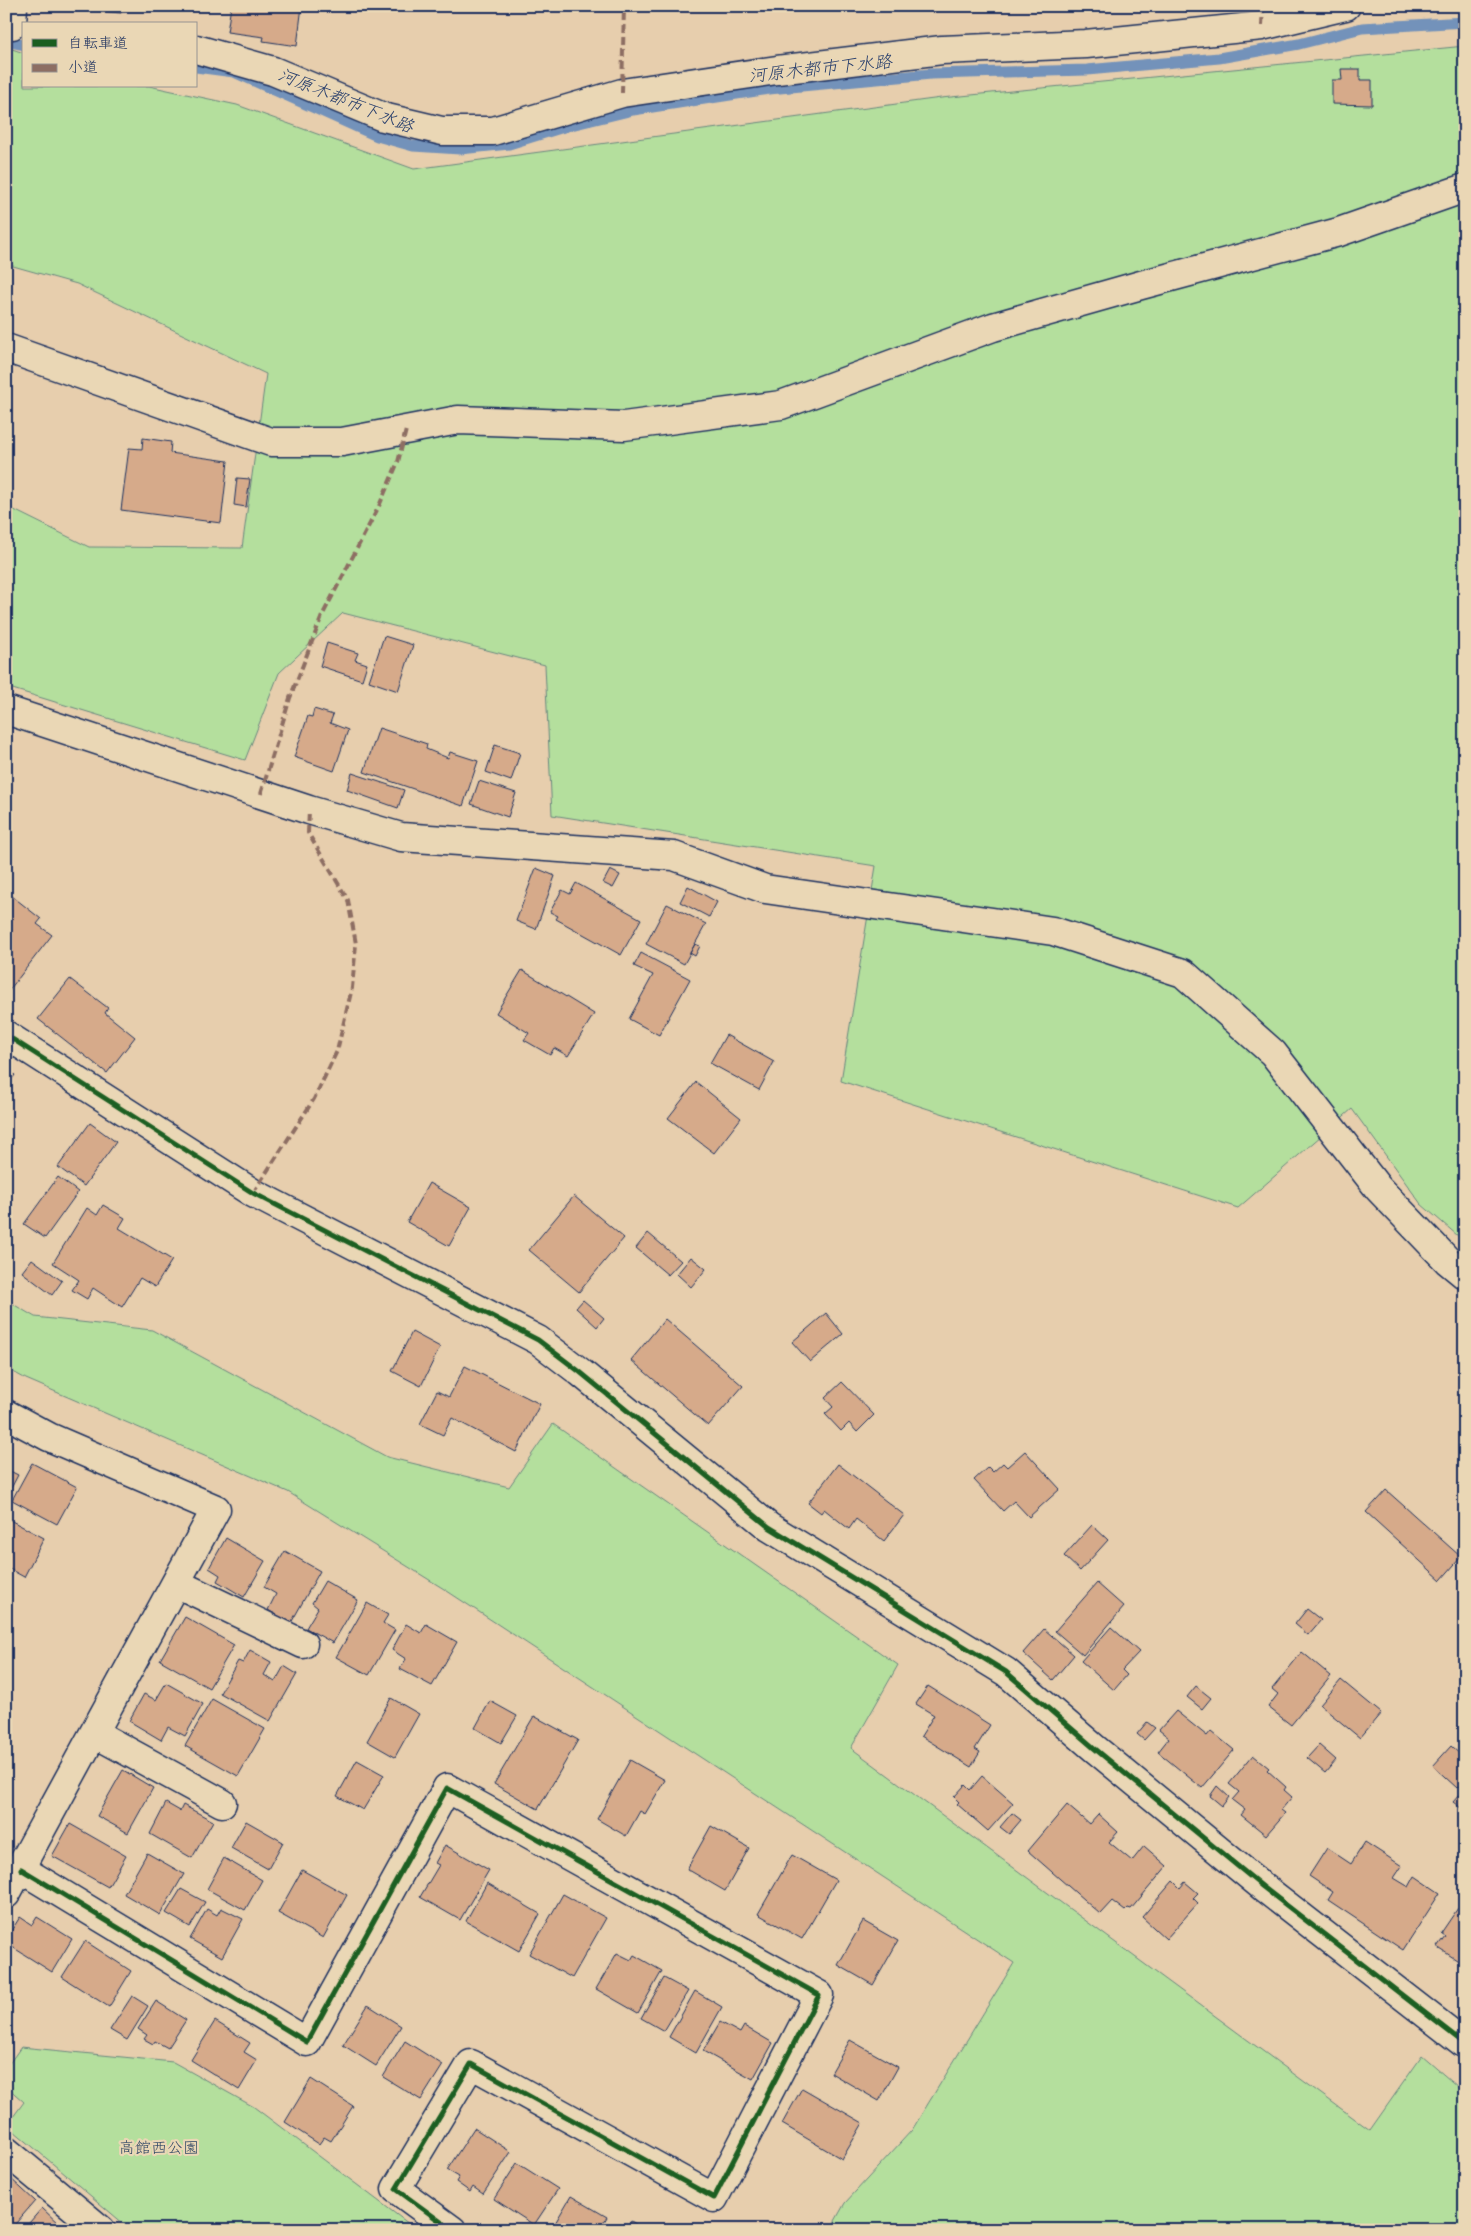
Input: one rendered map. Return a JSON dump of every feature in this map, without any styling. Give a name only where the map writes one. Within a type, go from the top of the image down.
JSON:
[{"type":"street","points":[[198,50],[273,70],[383,117],[442,131],[492,131],[622,93],[777,70],[942,50],[1086,44],[1262,26],[1346,6]]},
{"type":"street","points":[[6,348],[271,442],[342,442],[458,420],[624,426],[781,405],[993,327],[1339,232],[1465,188]]},
{"type":"street","points":[[6,710],[309,810],[401,837],[674,856],[765,888],[1053,931],[1183,973],[1273,1053],[1378,1188],[1448,1261],[1465,1275]]},
{"type":"street","points":[[6,1035],[253,1193],[538,1340],[580,1372],[769,1527],[1006,1672],[1094,1748],[1263,1887],[1465,2044]]},
{"type":"street","points":[[6,1414],[50,1437],[216,1509],[6,1894]]},
{"type":"street","points":[[176,1583],[303,1644]]},
{"type":"street","points":[[94,1733],[222,1803]]},
{"type":"street","points":[[20,1869],[307,2042],[447,1788],[819,1995],[714,2198],[471,2064],[396,2189],[452,2230]]},
{"type":"street","points":[[6,2151],[100,2230]]},
{"type":"green space","points":[[1465,46],[1465,1242],[1421,1204],[1352,1109],[1238,1208],[841,1081],[876,866],[552,815],[545,665],[343,613],[279,673],[245,760],[6,687],[6,506],[89,547],[242,548],[266,374],[77,284],[6,264],[6,47],[22,52],[22,88],[158,88],[237,105],[414,169],[941,98]]},
{"type":"green space","points":[[6,1300],[35,1317],[152,1330],[387,1457],[509,1487],[553,1424],[898,1665],[851,1748],[1370,2130],[1422,2056],[1465,2093],[1465,2230],[830,2230],[845,2203],[912,2130],[1014,1963],[444,1589],[288,1492],[26,1379],[6,1368]]},
{"type":"green space","name":"高館西公園","points":[[21,2047],[173,2062],[254,2107],[417,2230],[131,2230],[7,2125],[24,2102],[6,2086],[6,2068]]},
{"type":"building","points":[[67,6],[122,6],[121,13],[67,8]]},
{"type":"building","points":[[231,6],[302,6],[297,46],[263,41],[264,37],[227,32]]},
{"type":"building","points":[[1341,69],[1360,69],[1360,80],[1372,80],[1372,105],[1332,104],[1332,80],[1342,80]]},
{"type":"building","points":[[143,438],[171,442],[170,453],[228,461],[221,523],[121,510],[129,448],[142,449]]},
{"type":"building","points":[[237,478],[250,479],[246,507],[234,505]]},
{"type":"building","points":[[384,636],[413,645],[398,691],[369,681]]},
{"type":"building","points":[[327,643],[358,653],[355,660],[367,664],[362,680],[320,666]]},
{"type":"building","points":[[314,709],[333,715],[330,723],[348,730],[334,771],[294,757],[308,716],[312,717]]},
{"type":"building","points":[[379,728],[427,744],[426,749],[448,758],[450,752],[478,761],[463,806],[364,772]]},
{"type":"building","points":[[495,745],[520,753],[511,781],[486,772]]},
{"type":"building","points":[[352,773],[404,790],[398,808],[347,790]]},
{"type":"building","points":[[479,781],[516,793],[508,817],[471,804]]},
{"type":"building","points":[[536,868],[555,876],[536,929],[516,921]]},
{"type":"building","points":[[610,870],[620,875],[613,888],[603,883]]},
{"type":"building","points":[[576,883],[641,919],[621,955],[556,919],[558,916],[550,912],[562,890],[570,894]]},
{"type":"building","points":[[688,886],[717,902],[709,917],[680,902]]},
{"type":"building","points":[[12,896],[41,919],[37,924],[52,935],[7,993],[6,903]]},
{"type":"building","points":[[667,904],[706,924],[684,964],[646,944]]},
{"type":"building","points":[[695,944],[700,946],[695,956],[690,953]]},
{"type":"building","points":[[641,953],[690,979],[659,1035],[629,1019],[653,975],[634,966]]},
{"type":"building","points":[[522,970],[594,1014],[568,1056],[554,1048],[550,1055],[524,1040],[529,1033],[496,1013]]},
{"type":"building","points":[[70,979],[108,1008],[105,1013],[135,1037],[107,1073],[38,1019]]},
{"type":"building","points":[[726,1035],[774,1062],[759,1090],[710,1063]]},
{"type":"building","points":[[6,1069],[15,1075],[6,1087]]},
{"type":"building","points":[[696,1082],[741,1118],[714,1153],[668,1118]]},
{"type":"building","points":[[90,1123],[116,1142],[84,1186],[58,1167]]},
{"type":"building","points":[[58,1177],[78,1192],[45,1238],[24,1224]]},
{"type":"building","points":[[429,1183],[471,1207],[449,1246],[407,1222]]},
{"type":"building","points":[[574,1196],[624,1238],[579,1292],[529,1250]]},
{"type":"building","points":[[103,1205],[125,1218],[119,1228],[172,1260],[155,1287],[140,1278],[122,1307],[93,1288],[87,1299],[72,1290],[79,1280],[53,1263],[87,1208],[97,1215]]},
{"type":"building","points":[[648,1233],[681,1261],[668,1275],[636,1248]]},
{"type":"building","points":[[691,1257],[706,1269],[691,1287],[677,1274]]},
{"type":"building","points":[[32,1259],[62,1281],[52,1295],[22,1272]]},
{"type":"building","points":[[583,1300],[604,1318],[597,1327],[576,1308]]},
{"type":"building","points":[[826,1313],[843,1334],[810,1362],[792,1342]]},
{"type":"building","points":[[665,1319],[743,1386],[708,1426],[631,1360]]},
{"type":"building","points":[[412,1332],[440,1347],[421,1386],[392,1371]]},
{"type":"building","points":[[465,1366],[540,1404],[516,1452],[452,1418],[443,1435],[420,1424],[437,1391],[449,1397]]},
{"type":"building","points":[[842,1382],[874,1415],[857,1432],[849,1423],[841,1431],[825,1414],[833,1407],[825,1398]]},
{"type":"building","points":[[1025,1451],[1060,1489],[1029,1517],[1014,1501],[1003,1511],[974,1480],[988,1467],[993,1472],[1003,1463],[1007,1467]]},
{"type":"building","points":[[32,1463],[77,1487],[57,1524],[12,1500]]},
{"type":"building","points":[[838,1464],[904,1515],[884,1541],[856,1519],[849,1529],[824,1509],[821,1513],[808,1503]]},
{"type":"building","points":[[6,1469],[18,1475],[7,1496],[6,1496]]},
{"type":"building","points":[[1386,1490],[1461,1557],[1441,1580],[1366,1512]]},
{"type":"building","points":[[6,1518],[44,1538],[24,1577],[6,1567]]},
{"type":"building","points":[[1092,1525],[1108,1540],[1080,1571],[1064,1556]]},
{"type":"building","points":[[226,1538],[265,1561],[244,1597],[217,1581],[220,1575],[209,1568]]},
{"type":"building","points":[[285,1551],[320,1571],[291,1623],[268,1610],[276,1594],[264,1587]]},
{"type":"building","points":[[325,1581],[358,1600],[333,1643],[306,1628],[318,1608],[312,1603]]},
{"type":"building","points":[[1097,1583],[1124,1607],[1083,1655],[1055,1631]]},
{"type":"building","points":[[367,1603],[388,1615],[383,1623],[395,1630],[369,1675],[336,1657]]},
{"type":"building","points":[[1307,1609],[1321,1620],[1308,1635],[1295,1624]]},
{"type":"building","points":[[185,1617],[234,1645],[209,1688],[160,1660]]},
{"type":"building","points":[[406,1624],[421,1633],[426,1624],[457,1642],[432,1686],[400,1669],[406,1659],[392,1650]]},
{"type":"building","points":[[1111,1627],[1139,1652],[1122,1670],[1127,1675],[1114,1690],[1081,1661]]},
{"type":"building","points":[[1044,1629],[1074,1655],[1053,1680],[1023,1653]]},
{"type":"building","points":[[250,1650],[271,1662],[264,1675],[275,1682],[284,1666],[297,1674],[270,1721],[220,1693],[238,1661],[243,1663]]},
{"type":"building","points":[[1302,1652],[1331,1676],[1291,1725],[1268,1707],[1278,1694],[1272,1689]]},
{"type":"building","points":[[1341,1680],[1381,1713],[1360,1738],[1320,1705]]},
{"type":"building","points":[[166,1683],[203,1704],[185,1736],[168,1727],[161,1740],[129,1721],[144,1694],[156,1700]]},
{"type":"building","points":[[928,1686],[990,1725],[975,1749],[980,1752],[971,1767],[921,1736],[934,1715],[916,1704]]},
{"type":"building","points":[[1196,1686],[1211,1698],[1202,1709],[1187,1697]]},
{"type":"building","points":[[391,1698],[419,1714],[395,1757],[367,1741]]},
{"type":"building","points":[[212,1699],[265,1729],[238,1776],[185,1746]]},
{"type":"building","points":[[490,1701],[517,1716],[501,1743],[475,1728]]},
{"type":"building","points":[[1176,1711],[1207,1736],[1211,1731],[1234,1750],[1202,1788],[1158,1752],[1169,1738],[1159,1730]]},
{"type":"building","points":[[534,1716],[578,1740],[538,1809],[494,1784]]},
{"type":"building","points":[[1147,1722],[1155,1728],[1144,1740],[1137,1734]]},
{"type":"building","points":[[1319,1745],[1336,1760],[1325,1773],[1307,1758]]},
{"type":"building","points":[[1451,1746],[1465,1759],[1465,1780],[1457,1788],[1433,1766]]},
{"type":"building","points":[[1253,1755],[1269,1768],[1267,1770],[1286,1787],[1284,1790],[1292,1797],[1281,1810],[1285,1813],[1266,1835],[1241,1815],[1245,1810],[1232,1800],[1239,1792],[1229,1784]]},
{"type":"building","points":[[357,1760],[384,1775],[363,1810],[337,1796]]},
{"type":"building","points":[[630,1760],[665,1780],[645,1814],[640,1811],[626,1836],[597,1819]]},
{"type":"building","points":[[123,1770],[153,1788],[128,1833],[97,1816]]},
{"type":"building","points":[[982,1776],[1013,1803],[988,1831],[957,1804],[959,1802],[954,1797],[965,1785],[970,1790]]},
{"type":"building","points":[[1217,1786],[1229,1797],[1222,1806],[1210,1796]]},
{"type":"building","points":[[1465,1788],[1465,1811],[1453,1802]]},
{"type":"building","points":[[166,1803],[180,1811],[183,1805],[213,1821],[192,1858],[150,1834]]},
{"type":"building","points":[[1067,1805],[1089,1824],[1098,1814],[1118,1832],[1109,1842],[1132,1861],[1144,1846],[1167,1866],[1131,1909],[1128,1908],[1125,1911],[1112,1901],[1100,1914],[1028,1851]]},
{"type":"building","points":[[1012,1813],[1021,1820],[1009,1834],[1000,1827]]},
{"type":"building","points":[[246,1821],[283,1842],[268,1869],[231,1848]]},
{"type":"building","points":[[70,1824],[126,1856],[108,1887],[52,1856]]},
{"type":"building","points":[[711,1826],[749,1848],[725,1891],[687,1869]]},
{"type":"building","points":[[1365,1842],[1402,1866],[1394,1878],[1409,1887],[1415,1876],[1440,1893],[1403,1950],[1328,1900],[1333,1892],[1309,1876],[1327,1848],[1351,1864]]},
{"type":"building","points":[[445,1845],[489,1870],[460,1920],[420,1897],[439,1865],[435,1863]]},
{"type":"building","points":[[147,1853],[184,1874],[160,1915],[124,1894]]},
{"type":"building","points":[[792,1855],[836,1880],[802,1939],[758,1914]]},
{"type":"building","points":[[224,1858],[262,1880],[245,1910],[207,1889]]},
{"type":"building","points":[[302,1870],[347,1895],[323,1938],[278,1913]]},
{"type":"building","points":[[1173,1881],[1180,1888],[1185,1882],[1198,1893],[1193,1898],[1198,1903],[1166,1939],[1142,1917]]},
{"type":"building","points":[[487,1883],[540,1914],[519,1951],[466,1921]]},
{"type":"building","points":[[181,1889],[205,1902],[190,1927],[166,1913]]},
{"type":"building","points":[[563,1894],[606,1918],[572,1978],[529,1954]]},
{"type":"building","points":[[221,1908],[243,1919],[222,1957],[190,1939],[207,1909],[217,1915]]},
{"type":"building","points":[[1458,1908],[1465,1912],[1463,1964],[1437,1947],[1445,1936],[1441,1933]]},
{"type":"building","points":[[20,1917],[32,1925],[37,1917],[72,1939],[52,1972],[6,1943],[6,1939]]},
{"type":"building","points":[[863,1921],[898,1941],[873,1985],[838,1965]]},
{"type":"building","points":[[85,1941],[131,1971],[109,2007],[62,1977]]},
{"type":"building","points":[[617,1953],[631,1960],[634,1955],[662,1971],[638,2013],[596,1989]]},
{"type":"building","points":[[664,1978],[688,1991],[664,2031],[641,2018]]},
{"type":"building","points":[[695,1991],[722,2007],[696,2053],[669,2037]]},
{"type":"building","points":[[132,1996],[148,2006],[127,2040],[110,2030]]},
{"type":"building","points":[[156,2001],[186,2020],[168,2048],[155,2041],[153,2044],[144,2039],[147,2035],[138,2029]]},
{"type":"building","points":[[368,2005],[401,2026],[376,2066],[343,2045]]},
{"type":"building","points":[[215,2021],[250,2043],[244,2052],[257,2060],[239,2090],[191,2060]]},
{"type":"building","points":[[720,2022],[740,2033],[744,2026],[773,2043],[753,2079],[703,2051]]},
{"type":"building","points":[[850,2040],[898,2067],[879,2101],[831,2073]]},
{"type":"building","points":[[405,2041],[443,2065],[421,2100],[383,2077]]},
{"type":"building","points":[[311,2079],[353,2106],[331,2141],[324,2137],[319,2144],[285,2122]]},
{"type":"building","points":[[802,2088],[863,2123],[842,2159],[782,2124]]},
{"type":"building","points":[[474,2128],[511,2152],[483,2194],[473,2187],[470,2192],[456,2182],[459,2177],[447,2170]]},
{"type":"building","points":[[517,2163],[558,2189],[534,2225],[494,2199]]},
{"type":"building","points":[[8,2176],[35,2201],[10,2230],[6,2230]]},
{"type":"building","points":[[571,2196],[607,2217],[599,2230],[551,2230]]},
{"type":"building","points":[[42,2208],[60,2225],[56,2230],[23,2230]]},
{"type":"building","points":[[631,2221],[645,2230],[626,2230]]},
{"type":"waterway","name":"河原木都市下水路","points":[[198,67],[234,72],[377,136],[413,146],[460,149],[509,144],[567,126],[633,110],[769,89],[931,74],[1087,70],[1219,58],[1299,44],[1362,28],[1465,22]]},
{"type":"waterway","name":"河原木都市下水路","points":[[6,41],[22,45]]},
{"type":"marked path","points":[[622,93],[624,6]]},
{"type":"marked path","points":[[1262,26],[1263,6]]},
{"type":"marked path","points":[[261,794],[290,698],[322,616],[379,506],[398,462],[406,430]]},
{"type":"marked path","points":[[253,1193],[314,1099],[337,1051],[352,988],[356,944],[348,900],[308,833],[309,810]]},
{"type":"cycle path","points":[[6,1035],[253,1193],[538,1340],[580,1372],[769,1527],[1006,1672],[1094,1748],[1263,1887],[1465,2044]]},
{"type":"cycle path","points":[[21,1869],[307,2042],[447,1788],[819,1995],[714,2198],[471,2064],[396,2189],[452,2230]]}]
